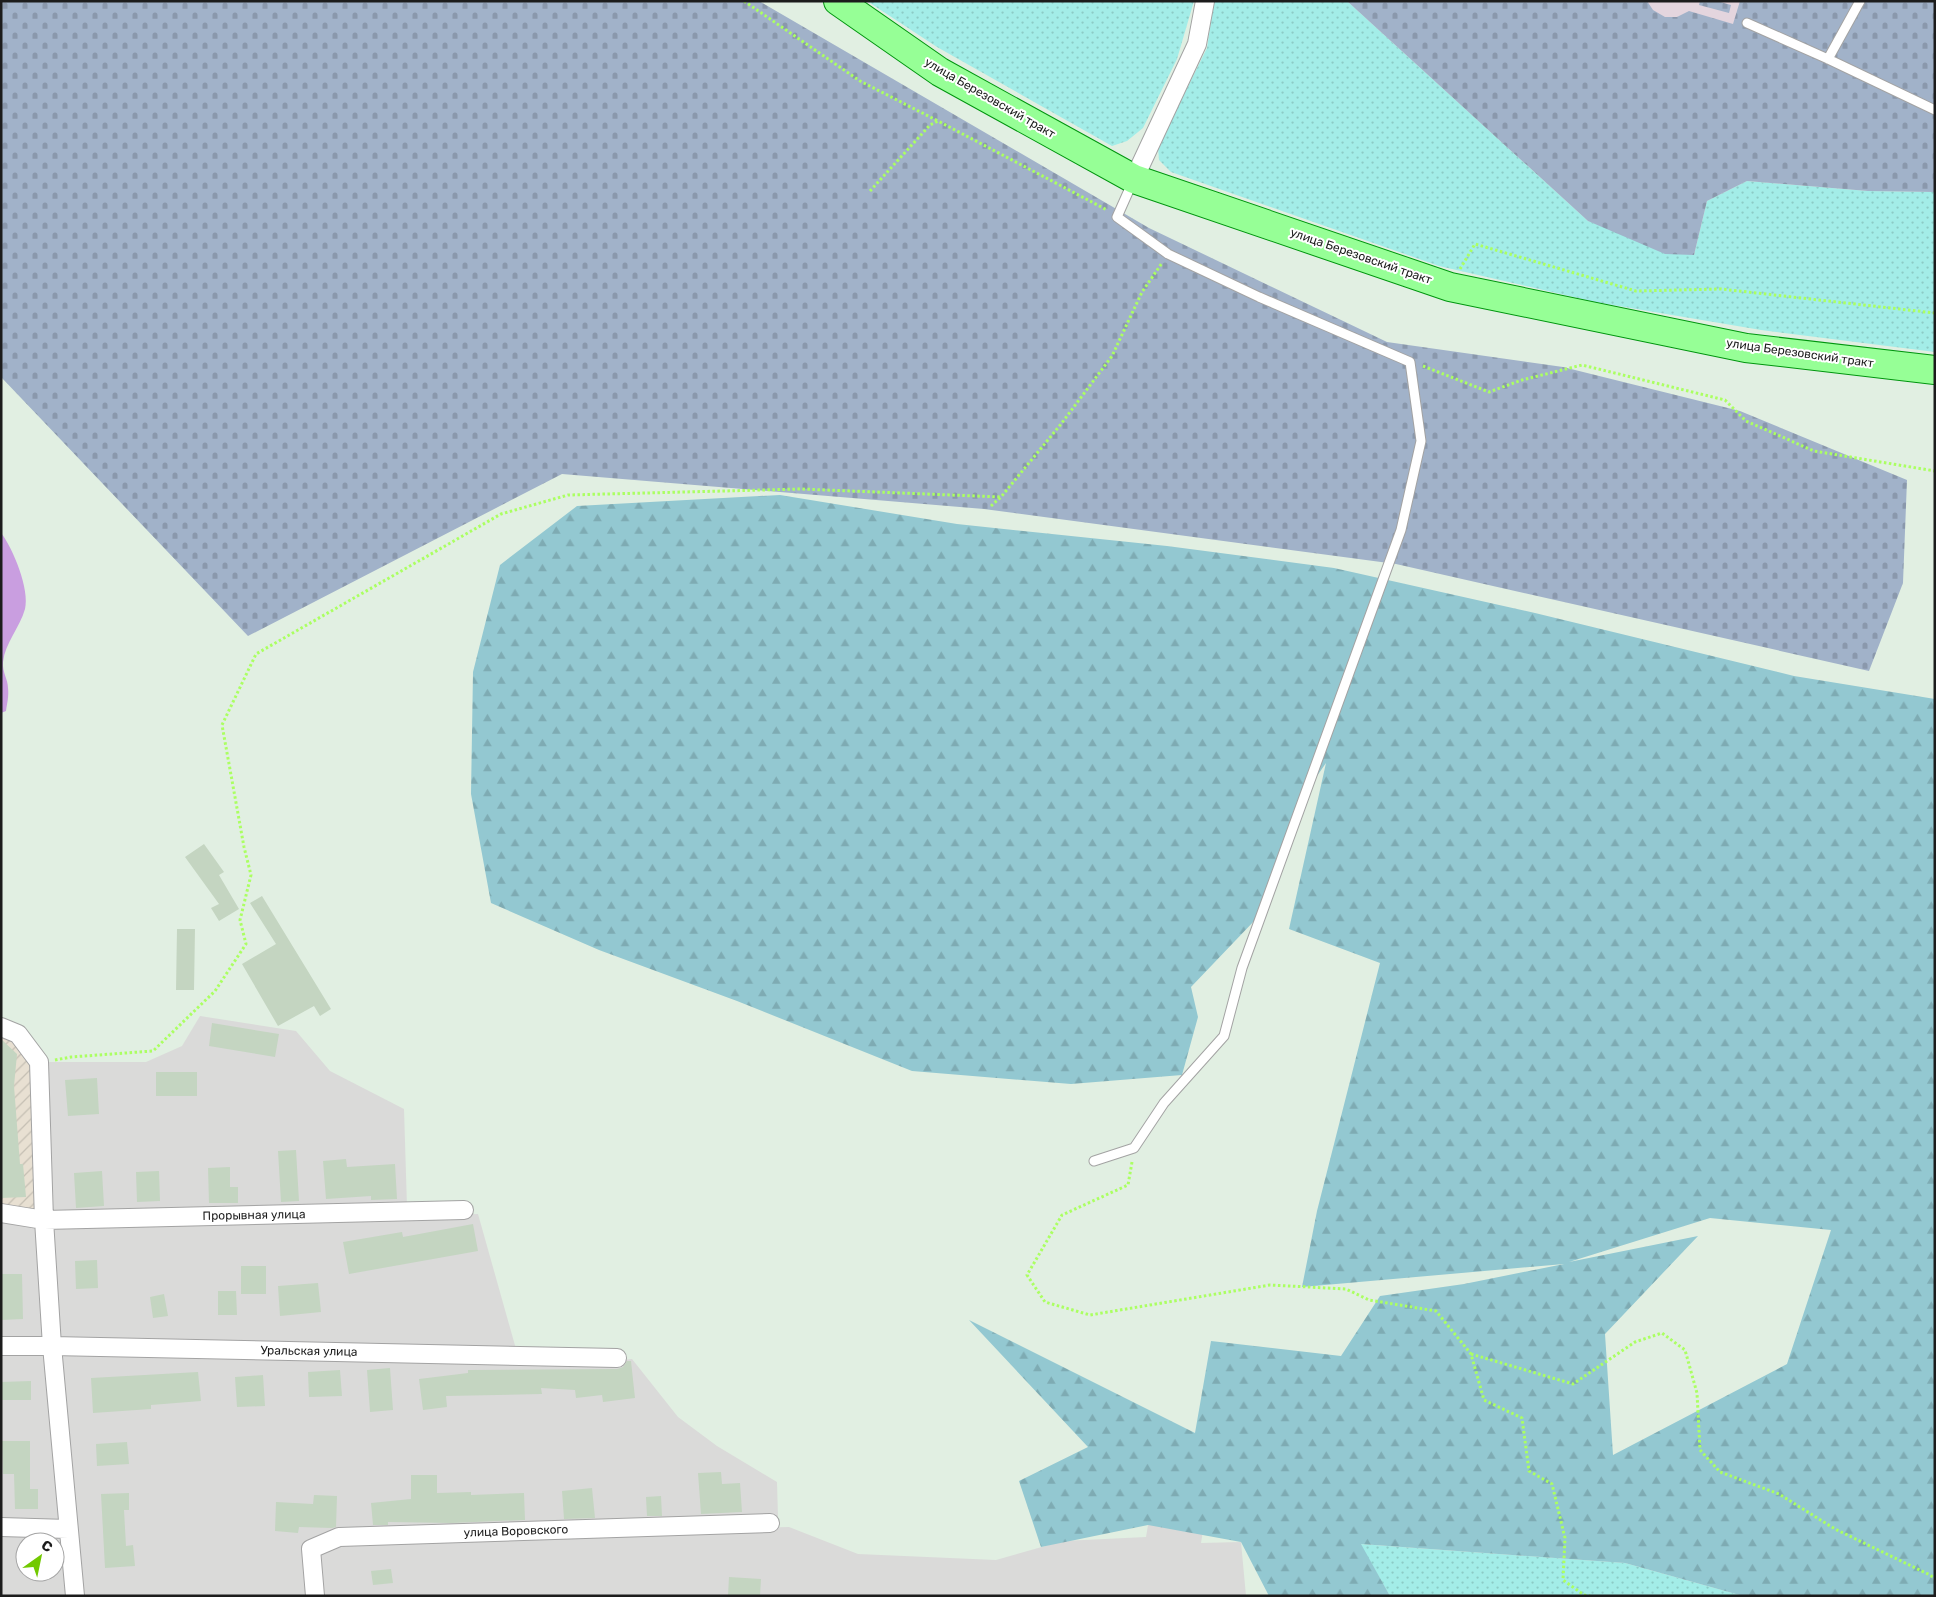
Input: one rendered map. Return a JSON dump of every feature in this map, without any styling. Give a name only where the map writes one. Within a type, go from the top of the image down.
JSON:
[{"type":"main road","name":"улица Березовский тракт","points":[[838,1],[940,72],[1134,179],[1450,287],[1746,348],[1935,370]]},
{"type":"street","points":[[1134,179],[1197,44],[1205,1]]},
{"type":"street","points":[[1,1027],[18,1034],[39,1062],[44,1220],[52,1346],[75,1596]]},
{"type":"street","name":"Прорывная улица","points":[[1,1213],[44,1220],[464,1210]]},
{"type":"street","name":"Уральская улица","points":[[1,1346],[617,1358]]},
{"type":"street","name":"улица Воровского","points":[[315,1596],[311,1549],[339,1537],[770,1523]]},
{"type":"street","points":[[1,1527],[68,1529]]},
{"type":"lane","points":[[1828,59],[1860,1]]},
{"type":"lane","points":[[1747,23],[1935,110]]},
{"type":"lane","points":[[1094,1161],[1134,1148],[1164,1103],[1224,1036],[1242,968],[1401,530],[1421,441],[1410,362],[1168,254],[1117,217],[1134,179]]},
{"type":"path","points":[[744,1],[860,81],[1099,204],[1117,217]]},
{"type":"path","points":[[870,191],[930,126],[938,121]]},
{"type":"path","points":[[1450,287],[1475,244],[1636,291],[1721,289],[1935,312]]},
{"type":"path","points":[[991,506],[1001,497],[1060,424],[1112,356],[1142,292],[1168,254]]},
{"type":"path","points":[[1410,362],[1488,392],[1522,380],[1582,365],[1725,400],[1746,421],[1814,451],[1935,470]]},
{"type":"path","points":[[39,1062],[71,1057],[153,1051],[215,991],[246,944],[240,920],[251,875],[244,847],[222,725],[256,654],[501,514],[568,495],[801,489],[1001,497]]},
{"type":"path","points":[[1134,1148],[1128,1185],[1062,1215],[1027,1275],[1045,1302],[1090,1315],[1270,1285],[1346,1289],[1369,1300],[1436,1311],[1471,1354],[1484,1400],[1522,1418],[1529,1471],[1552,1484],[1565,1538],[1563,1580],[1584,1595],[1590,1596]]},
{"type":"path","points":[[1471,1354],[1573,1384],[1635,1342],[1662,1334],[1685,1350],[1697,1393],[1700,1450],[1720,1472],[1779,1494],[1835,1529],[1930,1575],[1935,1580]]},
{"type":"shaded area","points":[[867,1],[1194,1],[1177,59],[1143,128],[1127,141],[1112,146],[937,47]]},
{"type":"shaded area","points":[[1214,1],[1347,1],[1588,221],[1694,255],[1707,201],[1747,181],[1868,191],[1935,192],[1935,352],[1761,330],[1595,302],[1439,266],[1171,172],[1159,160],[1158,147],[1207,48]]},
{"type":"shaded area","points":[[1647,1],[1700,1],[1699,5],[1729,13],[1731,5],[1717,1],[1740,1],[1733,24],[1689,11],[1677,17],[1665,17],[1653,10]]},
{"type":"shaded area","points":[[1,533],[11,549],[19,570],[26,601],[23,616],[4,655],[3,666],[8,685],[8,694],[6,711],[1,713]]},
{"type":"shaded area","points":[[200,1016],[296,1031],[330,1071],[404,1109],[407,1207],[48,1215],[46,1062],[146,1062],[182,1046]]},
{"type":"shaded area","points":[[1,1032],[14,1038],[36,1063],[41,1215],[1,1209]]},
{"type":"shaded area","points":[[478,1214],[516,1349],[56,1342],[49,1224]]},
{"type":"shaded area","points":[[1,1218],[41,1224],[46,1341],[1,1342]]},
{"type":"shaded area","points":[[47,1348],[66,1527],[1,1525],[1,1349]]},
{"type":"shaded area","points":[[57,1349],[612,1361],[632,1359],[678,1417],[717,1446],[777,1482],[778,1517],[337,1533],[305,1547],[311,1596],[79,1596]]},
{"type":"shaded area","points":[[1148,1525],[1204,1525],[1201,1543],[1241,1542],[1246,1596],[318,1596],[314,1550],[338,1539],[789,1527],[858,1554],[996,1560],[1063,1541],[1146,1537]]},
{"type":"shaded area","points":[[1,1530],[66,1531],[71,1596],[1,1596]]},
{"type":"shaded area","points":[[1360,1544],[1625,1563],[1743,1596],[1390,1596]]},
{"type":"green space","points":[[1,1],[759,1],[1149,228],[1387,342],[1563,367],[1740,411],[1907,480],[1903,583],[1869,671],[1396,564],[984,509],[562,474],[248,636],[1,377]]},
{"type":"green space","points":[[1347,1],[1935,1],[1935,192],[1868,191],[1747,181],[1707,201],[1694,255],[1665,254],[1588,221]]},
{"type":"green space","points":[[780,495],[957,524],[1167,546],[1334,568],[1535,613],[1794,676],[1935,699],[1935,1596],[1743,1596],[1625,1563],[1361,1544],[1390,1596],[1269,1596],[1241,1542],[1148,1525],[1041,1547],[1019,1481],[1088,1447],[969,1320],[1195,1433],[1211,1341],[1341,1356],[1380,1296],[1464,1284],[1564,1264],[1302,1287],[1317,1211],[1380,963],[1289,929],[1326,763],[1306,792],[1256,919],[1191,987],[1198,1017],[1182,1075],[1071,1084],[912,1071],[737,1001],[599,950],[491,903],[471,794],[473,672],[500,565],[577,506]],"holes":[[[1710,1218],[1831,1230],[1787,1364],[1613,1455],[1605,1334],[1698,1236],[1569,1262]]]},
{"type":"building","points":[[204,844],[224,872],[219,875],[239,909],[219,921],[211,908],[219,904],[185,857]]},
{"type":"building","points":[[262,896],[331,1009],[320,1016],[314,1006],[278,1026],[242,964],[276,944],[250,903]]},
{"type":"building","points":[[177,929],[195,929],[194,990],[176,990]]},
{"type":"building","points":[[212,1023],[279,1034],[275,1057],[209,1046]]},
{"type":"building","points":[[1,1039],[17,1054],[14,1086],[20,1164],[23,1164],[26,1197],[1,1198]]},
{"type":"building","points":[[156,1072],[197,1072],[197,1096],[156,1096]]},
{"type":"building","points":[[97,1078],[99,1114],[68,1116],[65,1080]]},
{"type":"building","points":[[296,1150],[299,1201],[281,1202],[278,1151]]},
{"type":"building","points":[[346,1159],[347,1167],[395,1164],[397,1199],[371,1200],[371,1196],[326,1199],[323,1161]]},
{"type":"building","points":[[230,1167],[230,1187],[238,1187],[238,1203],[209,1203],[208,1168]]},
{"type":"building","points":[[102,1171],[104,1206],[76,1208],[74,1173]]},
{"type":"building","points":[[159,1171],[160,1201],[137,1202],[136,1172]]},
{"type":"building","points":[[473,1224],[478,1251],[349,1274],[343,1242],[402,1232],[403,1237]]},
{"type":"building","points":[[97,1260],[98,1288],[76,1289],[75,1261]]},
{"type":"building","points":[[241,1266],[266,1266],[266,1294],[241,1294]]},
{"type":"building","points":[[1,1274],[22,1274],[23,1319],[1,1320]]},
{"type":"building","points":[[318,1283],[321,1312],[280,1316],[278,1286]]},
{"type":"building","points":[[218,1291],[236,1291],[237,1315],[218,1315]]},
{"type":"building","points":[[164,1294],[168,1316],[153,1318],[150,1297]]},
{"type":"building","points":[[627,1361],[631,1361],[635,1398],[603,1402],[602,1395],[576,1398],[575,1390],[541,1388],[542,1394],[446,1396],[447,1407],[423,1410],[419,1379],[468,1373],[468,1370],[617,1369],[623,1367]]},
{"type":"building","points":[[390,1368],[393,1410],[370,1412],[367,1370]]},
{"type":"building","points":[[340,1370],[342,1396],[309,1397],[308,1372]]},
{"type":"building","points":[[198,1372],[201,1401],[151,1405],[151,1409],[93,1413],[91,1378]]},
{"type":"building","points":[[263,1375],[265,1406],[237,1407],[235,1377]]},
{"type":"building","points":[[31,1381],[31,1400],[1,1400],[1,1382]]},
{"type":"building","points":[[2,1441],[30,1441],[30,1489],[38,1489],[38,1509],[15,1509],[14,1474],[3,1474]]},
{"type":"building","points":[[127,1442],[129,1464],[97,1466],[96,1444]]},
{"type":"building","points":[[721,1472],[722,1484],[740,1483],[742,1512],[701,1514],[698,1473]]},
{"type":"building","points":[[411,1475],[437,1475],[437,1493],[471,1492],[471,1495],[524,1493],[525,1520],[451,1523],[388,1522],[388,1525],[373,1525],[371,1503],[411,1499]]},
{"type":"building","points":[[592,1488],[595,1518],[564,1519],[562,1491]]},
{"type":"building","points":[[129,1493],[129,1510],[124,1510],[126,1546],[133,1545],[135,1566],[105,1568],[101,1494]]},
{"type":"building","points":[[314,1495],[337,1496],[336,1527],[299,1527],[298,1533],[275,1531],[276,1502],[313,1504]]},
{"type":"building","points":[[661,1496],[662,1516],[647,1516],[646,1497]]},
{"type":"building","points":[[391,1569],[393,1583],[373,1585],[371,1571]]},
{"type":"building","points":[[729,1577],[761,1579],[760,1596],[728,1596]]}]
